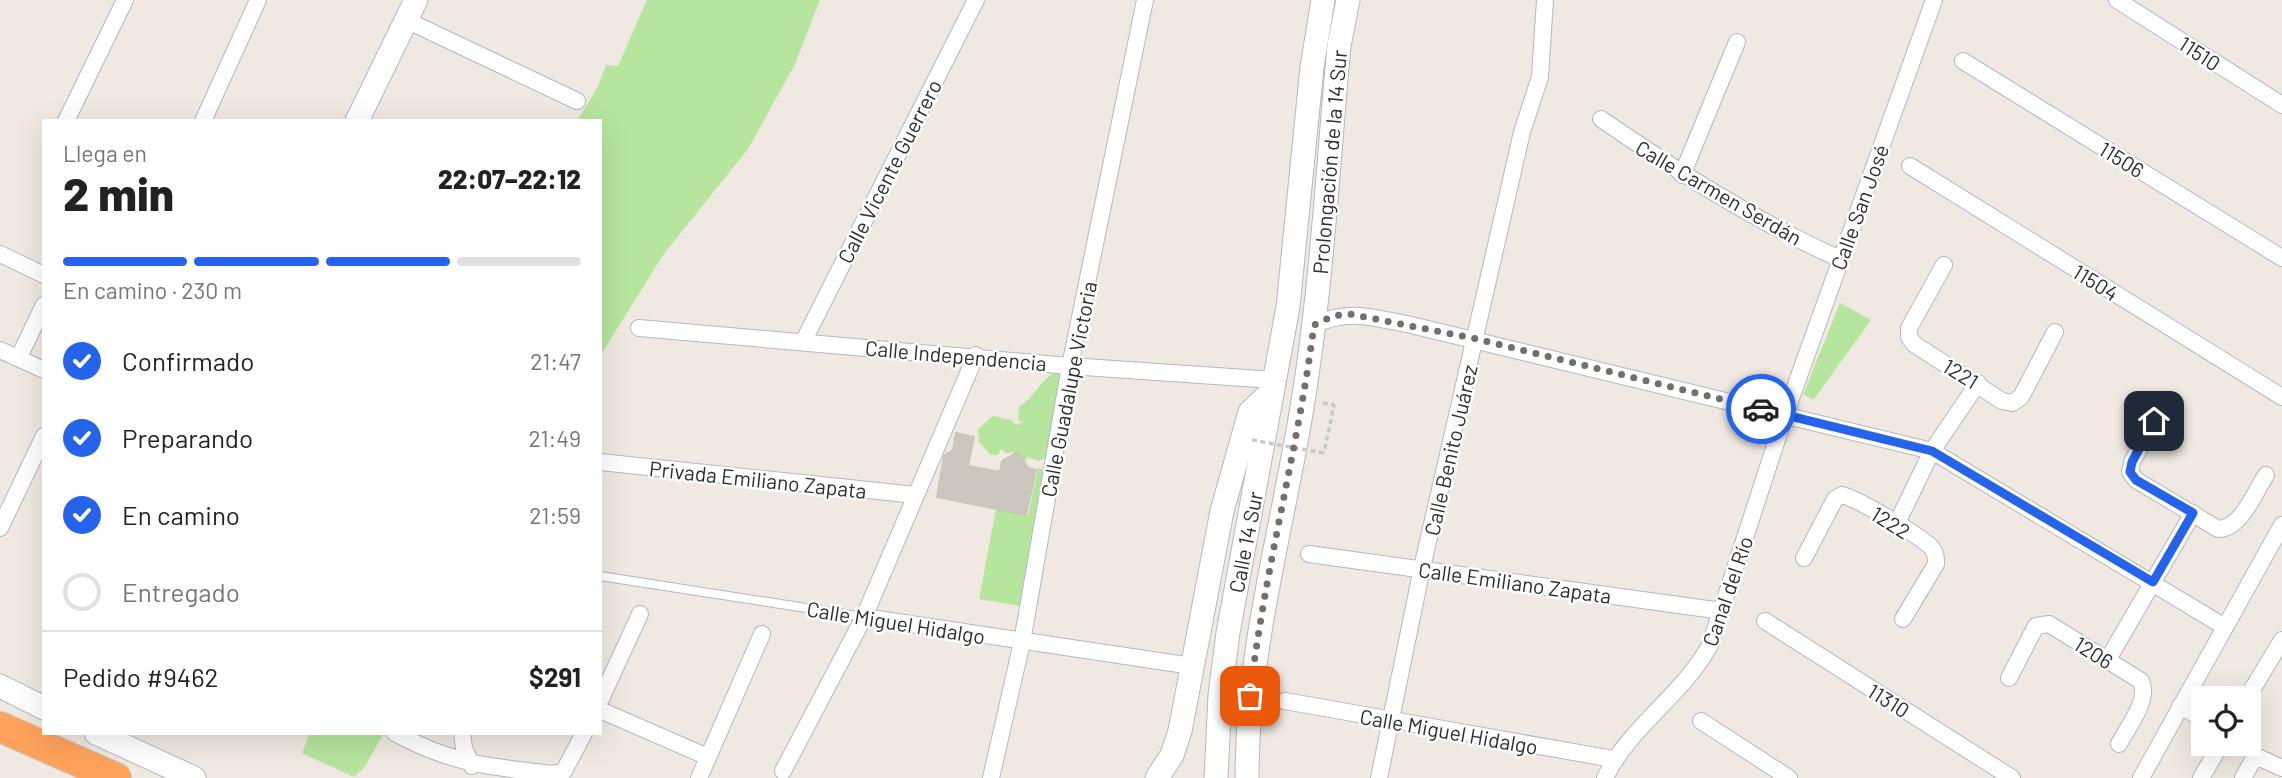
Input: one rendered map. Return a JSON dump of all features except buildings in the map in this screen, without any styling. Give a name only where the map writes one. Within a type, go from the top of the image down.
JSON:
[{"type":"highway","points":[[0,727],[116,778]]},
{"type":"main road","name":"Prolongación de la 14 Sur","points":[[1288,307],[1312,67],[1323,0]]},
{"type":"main road","name":"Prolongación de la 14 Sur","points":[[1314,325],[1339,46],[1348,0]]},
{"type":"main road","points":[[359,119],[411,10]]},
{"type":"main road","name":"Calle 14 Sur","points":[[1216,778],[1220,695],[1228,633],[1257,448],[1288,307]]},
{"type":"main road","name":"Calle 14 Sur","points":[[1247,778],[1250,696],[1257,635],[1293,460],[1314,325]]},
{"type":"main road","points":[[1157,778],[1172,755],[1180,731],[1222,511],[1250,411],[1273,385]]},
{"type":"main road","points":[[10,691],[42,694]]},
{"type":"main road","points":[[10,691],[42,707]]},
{"type":"main road","points":[[115,738],[194,778]]},
{"type":"street","points":[[67,119],[125,0]]},
{"type":"street","points":[[204,119],[258,0]]},
{"type":"street","name":"Calle Vicente Guerrero","points":[[803,342],[976,0]]},
{"type":"street","name":"Calle Guadalupe Victoria","points":[[991,778],[1022,642],[1070,366],[1145,0]]},
{"type":"street","name":"Calle Benito Juárez","points":[[1378,778],[1422,568],[1477,339],[1522,132],[1540,77],[1545,0]]},
{"type":"street","name":"Calle San José","points":[[1785,415],[1934,0]]},
{"type":"street","name":"11510","points":[[2117,0],[2282,105]]},
{"type":"street","points":[[411,10],[576,101]]},
{"type":"street","points":[[1682,175],[1737,41]]},
{"type":"street","name":"11506","points":[[1963,61],[2282,258]]},
{"type":"street","name":"Calle Carmen Serdán","points":[[1601,119],[1682,175],[1764,222],[1840,259]]},
{"type":"street","name":"11504","points":[[1910,166],[2282,397]]},
{"type":"street","points":[[0,254],[42,274]]},
{"type":"street","name":"1221","points":[[1944,265],[1909,328],[1909,337],[1914,344],[2002,401],[2012,403],[2021,397],[2056,332]]},
{"type":"street","points":[[19,357],[42,309]]},
{"type":"street","points":[[1314,325],[1333,316],[1350,314],[1477,339],[1932,451],[2225,627]]},
{"type":"street","name":"Calle Independencia","points":[[639,328],[976,355],[1273,385]]},
{"type":"street","points":[[0,350],[42,369]]},
{"type":"street","points":[[783,771],[864,617],[976,355]]},
{"type":"street","points":[[1896,524],[1932,451],[1978,383]]},
{"type":"street","points":[[2165,401],[2132,462],[2130,472],[2136,480],[2218,529],[2228,529],[2235,523],[2266,475]]},
{"type":"street","name":"Canal del Río","points":[[1605,778],[1613,760],[1699,666],[1710,645],[1785,415]]},
{"type":"street","points":[[0,528],[42,440]]},
{"type":"street","name":"Privada Emiliano Zapata","points":[[602,462],[916,495]]},
{"type":"street","name":"1222","points":[[1804,558],[1835,499],[1842,495],[1896,524],[1932,548],[1936,555],[1936,564],[1903,619]]},
{"type":"street","points":[[2107,660],[2193,513]]},
{"type":"street","points":[[2141,778],[2282,525]]},
{"type":"street","name":"Calle Emiliano Zapata","points":[[1308,554],[1722,611]]},
{"type":"street","points":[[602,697],[640,614]]},
{"type":"street","name":"Calle Miguel Hidalgo","points":[[864,617],[1192,666]]},
{"type":"street","name":"11310","points":[[1765,621],[2012,778]]},
{"type":"street","name":"1206","points":[[2009,678],[2036,626],[2049,624],[2141,681],[2145,689],[2119,744]]},
{"type":"street","points":[[699,778],[762,634]]},
{"type":"street","points":[[2258,686],[2275,666],[2282,640]]},
{"type":"street","name":"Calle Miguel Hidalgo","points":[[1285,701],[1613,760]]},
{"type":"street","points":[[2180,706],[2191,712]]},
{"type":"street","points":[[602,711],[708,758]]},
{"type":"street","points":[[1701,721],[1789,778]]},
{"type":"street","points":[[399,735],[431,753],[491,773],[511,774],[553,774],[564,771],[583,735]]},
{"type":"street","points":[[462,735],[472,766]]},
{"type":"street","points":[[2201,778],[2214,756]]},
{"type":"street","points":[[2243,778],[2253,760],[2260,758],[2282,768]]},
{"type":"lane","name":"Calle Miguel Hidalgo","points":[[602,576],[864,617]]},
{"type":"path","points":[[1257,448],[1324,453],[1334,405]]},
{"type":"green space","points":[[647,0],[820,0],[795,64],[748,149],[663,255],[602,353],[602,119],[578,119],[597,88],[606,65],[618,66]]},
{"type":"green space","points":[[1840,303],[1871,320],[1814,399],[1803,395]]},
{"type":"green space","points":[[1057,371],[1064,373],[1050,456],[1038,461],[1027,457],[1025,462],[1018,452],[1006,453],[1001,449],[998,455],[991,455],[979,442],[978,429],[993,416],[1011,420],[1016,425],[1024,422],[1018,420],[1019,407]]},
{"type":"green space","points":[[1052,458],[1025,607],[979,599],[996,509],[1028,515],[1038,468],[1044,469],[1045,460]]},
{"type":"green space","points":[[309,735],[383,735],[364,768],[354,777],[302,753]]},
{"type":"way so far","points":[[1250,696],[1257,635],[1293,460],[1314,325],[1333,316],[1350,314],[1411,325],[1761,409]]},
{"type":"route","points":[[1761,409],[1932,451],[2153,582],[2193,513],[2136,480],[2130,472],[2132,462],[2154,421]]}]
